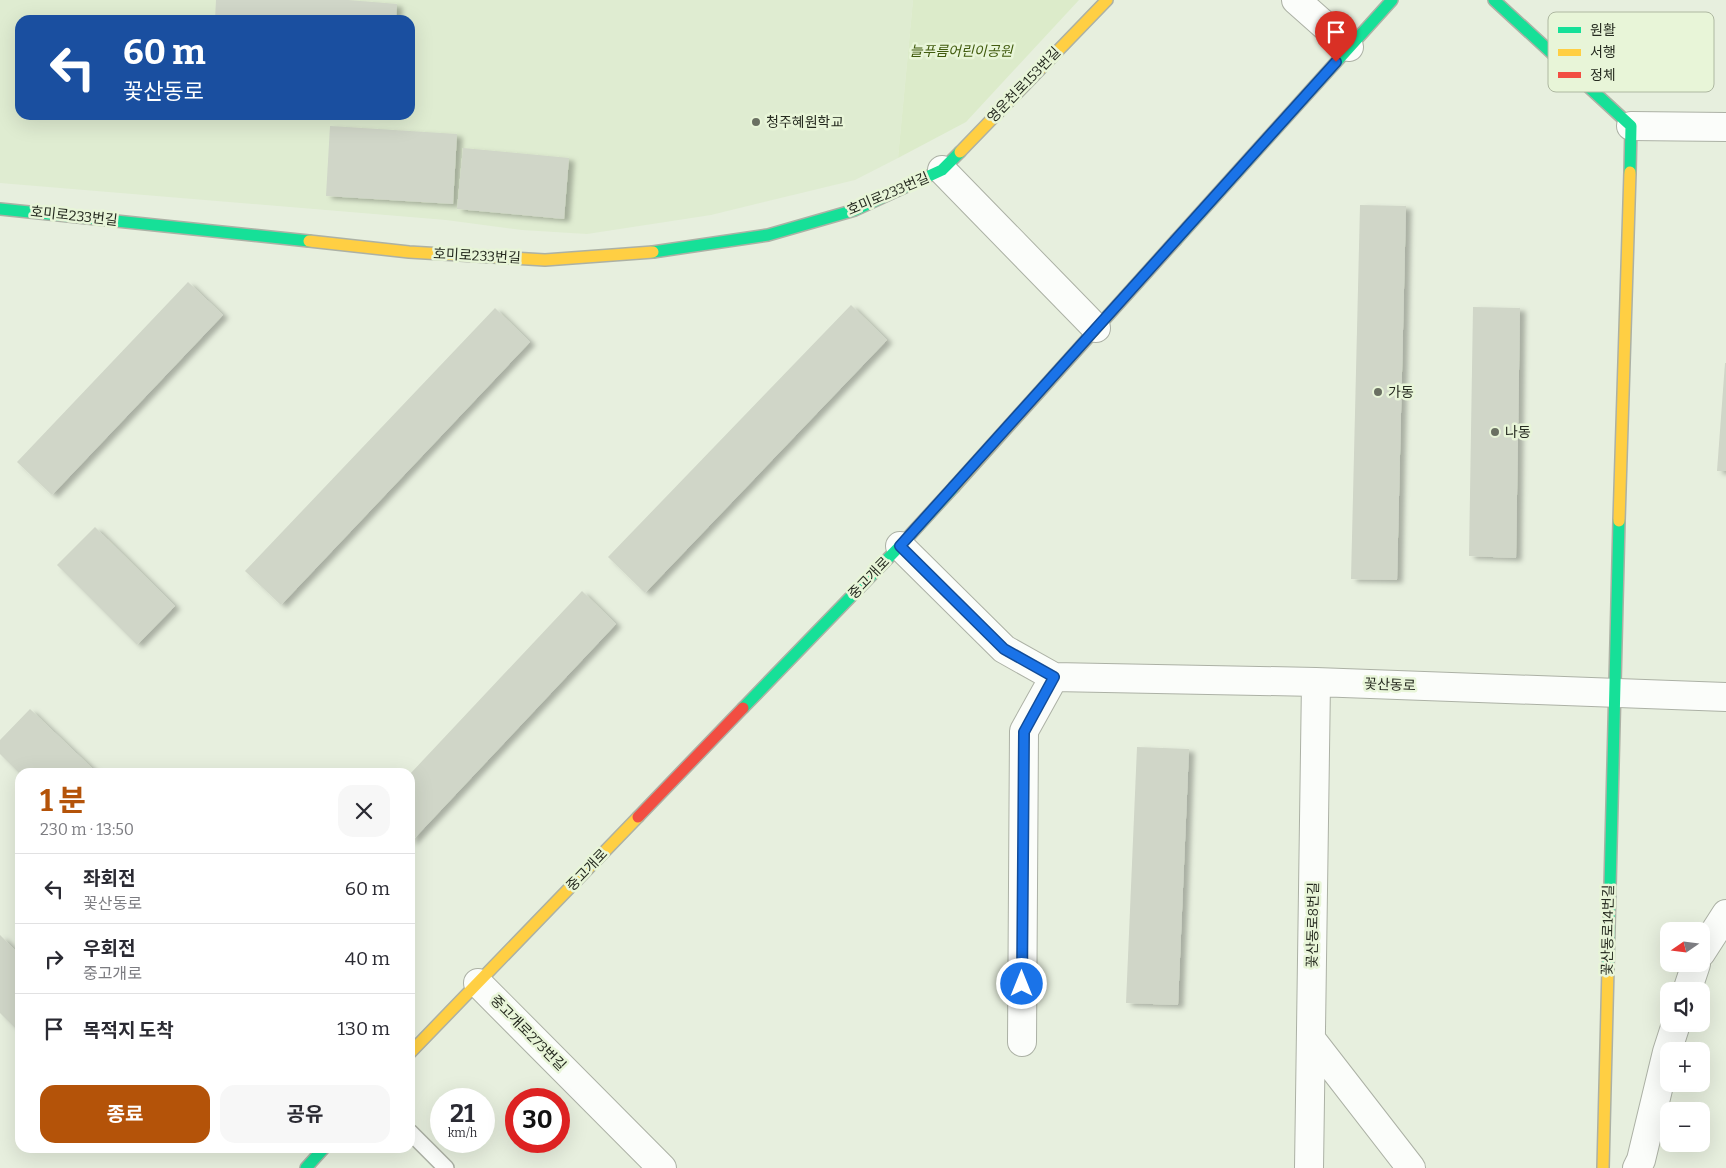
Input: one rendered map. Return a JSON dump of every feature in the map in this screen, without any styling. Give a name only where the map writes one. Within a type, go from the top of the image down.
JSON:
[{"type":"street","name":"영운천로153번길","points":[[942,170],[1106,0]]},
{"type":"street","points":[[1296,0],[1349,47]]},
{"type":"street","name":"중고개로","points":[[415,1048],[900,546],[1392,0]]},
{"type":"street","points":[[1494,0],[1548,50]]},
{"type":"street","points":[[1594,92],[1631,126],[1726,127]]},
{"type":"street","name":"꽃산동로14번길","points":[[1603,1168],[1614,693],[1631,126]]},
{"type":"street","name":"호미로233번길","points":[[0,209],[409,252],[545,260],[662,251],[768,235],[855,210],[942,170]]},
{"type":"street","points":[[942,170],[1096,328]]},
{"type":"street","name":"꽃산동로","points":[[900,546],[1004,649],[1054,677],[1316,682],[1726,697]]},
{"type":"street","points":[[1022,1042],[1024,732],[1054,677]]},
{"type":"street","name":"꽃산동로8번길","points":[[1309,1168],[1316,682]]},
{"type":"street","points":[[1710,939],[1726,914]]},
{"type":"street","name":"중고개로273번길","points":[[478,983],[662,1168]]},
{"type":"street","points":[[1637,1168],[1641,1160],[1673,1032]]},
{"type":"street","points":[[1311,1039],[1411,1168]]},
{"type":"street","points":[[306,1168],[320,1153]]},
{"type":"lane","points":[[415,1137],[446,1168]]},
{"type":"shaded area","points":[[0,0],[913,0],[898,158],[855,180],[711,215],[587,234],[522,230],[446,220],[0,183]]},
{"type":"green space","name":"늘푸름어린이공원","points":[[913,0],[1079,0],[966,122],[898,158]]},
{"type":"building","points":[[216,0],[348,0],[397,4],[396,15],[215,15]]},
{"type":"building","points":[[330,126],[457,134],[453,204],[326,196]]},
{"type":"building","points":[[463,148],[569,158],[564,219],[457,209]]},
{"type":"building","name":"가동","points":[[1360,205],[1406,206],[1397,580],[1351,579]]},
{"type":"building","points":[[188,282],[223,315],[52,495],[17,462]]},
{"type":"building","points":[[851,305],[887,340],[645,593],[608,557]]},
{"type":"building","name":"나동","points":[[1473,307],[1520,308],[1516,558],[1469,556]]},
{"type":"building","points":[[495,308],[530,342],[281,605],[245,571]]},
{"type":"building","points":[[1725,363],[1726,471],[1717,471]]},
{"type":"building","points":[[95,527],[175,606],[137,645],[57,565]]},
{"type":"building","points":[[582,591],[616,624],[415,838],[415,769]]},
{"type":"building","points":[[30,709],[92,768],[15,769],[0,754],[0,740]]},
{"type":"building","points":[[1137,747],[1189,749],[1178,1005],[1126,1003]]},
{"type":"building","points":[[0,935],[15,950],[15,1028],[0,1013]]},
{"type":"traffic: fast","points":[[1176,240],[1392,0]]},
{"type":"traffic: fast","points":[[1494,0],[1548,50]]},
{"type":"traffic: fast","points":[[1594,92],[1631,126],[1630,172]]},
{"type":"traffic: fast","points":[[653,252],[768,235],[855,210],[942,170],[960,152]]},
{"type":"traffic: fast","points":[[0,209],[309,241]]},
{"type":"traffic: fast","points":[[743,708],[900,546],[954,487]]},
{"type":"traffic: fast","points":[[1608,968],[1619,521]]},
{"type":"traffic: fast","points":[[306,1168],[320,1153]]},
{"type":"traffic: slow","points":[[960,152],[1107,0]]},
{"type":"traffic: slow","points":[[1619,521],[1630,172]]},
{"type":"traffic: slow","points":[[954,487],[1176,240]]},
{"type":"traffic: slow","points":[[309,241],[409,252],[545,260],[653,252]]},
{"type":"traffic: slow","points":[[415,1048],[638,817]]},
{"type":"traffic: slow","points":[[1603,1168],[1608,968]]},
{"type":"traffic: jam","points":[[638,817],[743,708]]},
{"type":"place","name":"청주혜원학교","points":[[756,122]]},
{"type":"place","name":"가동","points":[[1378,392]]},
{"type":"place","name":"나동","points":[[1495,432]]},
{"type":"route","points":[[1022,984],[1024,732],[1054,677],[1004,649],[900,546],[1336,62]]}]
